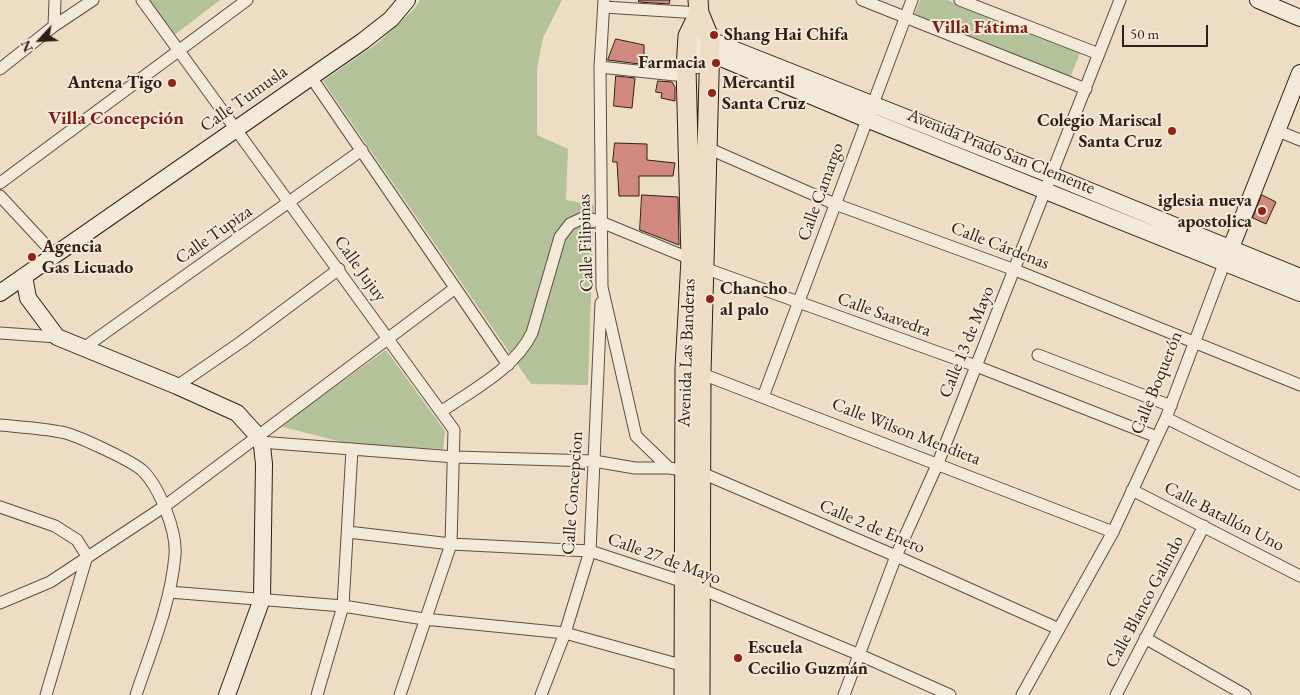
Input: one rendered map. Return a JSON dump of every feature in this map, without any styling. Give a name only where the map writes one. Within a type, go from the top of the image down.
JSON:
[{"type":"main road","name":"Avenida Las Banderas","points":[[698,6],[687,51],[687,141],[698,264]]},
{"type":"main road","name":"Avenida Las Banderas","points":[[698,6],[709,53],[706,148],[693,371],[685,470],[684,582],[692,668],[700,695]]},
{"type":"main road","name":"Avenida Las Banderas","points":[[684,695],[692,668],[701,590],[685,470]]},
{"type":"street","points":[[54,26],[55,0]]},
{"type":"street","points":[[0,69],[54,26],[93,0]]},
{"type":"street","name":"Calle Jujuy","points":[[142,0],[177,51],[442,411],[454,430],[454,457]]},
{"type":"street","points":[[0,183],[247,0]]},
{"type":"street","name":"Calle Tumusla","points":[[0,293],[311,77],[391,19],[407,0]]},
{"type":"street","points":[[862,0],[1086,89]]},
{"type":"street","name":"Calle Camargo","points":[[763,397],[912,0]]},
{"type":"street","points":[[960,0],[1099,54]]},
{"type":"street","name":"Calle 13 de Mayo","points":[[844,695],[896,556],[938,463],[1120,0]]},
{"type":"street","points":[[1258,0],[1300,18]]},
{"type":"street","points":[[604,4],[698,6]]},
{"type":"street","name":"Calle Filipinas","points":[[604,4],[600,67],[602,287],[636,436],[685,470]]},
{"type":"street","points":[[600,67],[675,75],[687,51]]},
{"type":"street","name":"Avenida Prado San Clemente","points":[[687,51],[709,53],[869,112],[1051,175],[1227,256],[1300,293]]},
{"type":"street","name":"Calle Boquerón","points":[[1022,695],[1114,532],[1158,437],[1300,73]]},
{"type":"street","points":[[311,77],[508,365]]},
{"type":"street","name":"Avenida Prado San Clemente","points":[[869,112],[1045,190],[1227,256],[1300,277]]},
{"type":"street","points":[[1278,131],[1300,140]]},
{"type":"street","name":"Calle Cárdenas","points":[[687,141],[835,204],[1015,270],[1300,385]]},
{"type":"street","name":"Calle Tupiza","points":[[85,347],[362,150]]},
{"type":"street","points":[[0,196],[54,254]]},
{"type":"street","name":"Calle Saavedra","points":[[442,411],[508,365],[526,345],[532,333],[560,237],[570,224],[585,217],[799,303],[976,366],[1158,437]]},
{"type":"street","points":[[177,386],[339,269]]},
{"type":"street","points":[[24,276],[28,298],[57,337]]},
{"type":"street","name":"Calle Concepcion","points":[[541,695],[565,633],[590,551],[602,287]]},
{"type":"street","points":[[0,603],[50,582],[165,506],[258,439],[454,288]]},
{"type":"street","points":[[0,333],[57,337],[85,347],[237,413],[258,439],[264,464],[262,599],[227,695]]},
{"type":"street","points":[[1038,355],[1171,406]]},
{"type":"street","name":"Calle Wilson Mendieta","points":[[693,371],[938,463],[1114,532]]},
{"type":"street","points":[[1166,418],[1300,484]]},
{"type":"street","points":[[0,426],[62,432],[96,445],[143,471],[165,506],[175,538],[175,555],[169,592],[136,695]]},
{"type":"street","points":[[258,439],[454,457],[594,462],[635,468],[685,470]]},
{"type":"street","points":[[316,695],[343,606],[352,449]]},
{"type":"street","points":[[400,695],[424,619],[451,544],[454,457]]},
{"type":"street","name":"Calle 2 de Enero","points":[[685,470],[896,556],[1059,630]]},
{"type":"street","name":"Calle Batallón Uno","points":[[1132,490],[1300,576]]},
{"type":"street","points":[[0,507],[55,526],[77,540],[88,556]]},
{"type":"street","name":"Calle Blanco Galindo","points":[[1116,695],[1204,526]]},
{"type":"street","name":"Calle 27 de Mayo","points":[[348,532],[451,544],[590,551],[684,582],[860,655],[950,695]]},
{"type":"street","points":[[46,695],[88,556]]},
{"type":"street","points":[[169,592],[343,606],[424,619],[565,633],[692,668]]},
{"type":"street","points":[[1145,638],[1245,695]]},
{"type":"green space","points":[[149,0],[220,0],[173,36]]},
{"type":"green space","points":[[420,0],[562,0],[543,38],[537,69],[537,135],[568,149],[566,200],[594,205],[588,385],[531,384],[323,81],[379,42],[416,7]]},
{"type":"green space","points":[[920,0],[947,0],[1080,53],[1070,78],[914,16]]},
{"type":"green space","points":[[386,350],[445,431],[443,449],[354,445],[275,425],[300,412]]},
{"type":"building","points":[[639,0],[670,0],[669,4],[639,2]]},
{"type":"building","points":[[616,39],[644,45],[644,59],[647,65],[608,60]]},
{"type":"building","points":[[616,76],[635,78],[632,108],[614,106]]},
{"type":"building","points":[[658,81],[672,82],[675,87],[675,101],[661,98],[662,93],[656,92]]},
{"type":"building","points":[[615,143],[647,144],[647,160],[675,163],[673,176],[639,176],[639,196],[619,196],[617,162],[613,162]]},
{"type":"building","points":[[642,195],[678,197],[679,245],[640,230]]},
{"type":"building","points":[[1262,195],[1276,202],[1266,224],[1253,218]]},
{"type":"place","name":"Shang Hai Chifa","points":[[714,35]]},
{"type":"place","name":"Farmacia","points":[[716,63]]},
{"type":"place","name":"Antena Tigo","points":[[172,83]]},
{"type":"place","name":"Mercantil Santa Cruz","points":[[712,93]]},
{"type":"place","name":"Colegio Mariscal Santa Cruz","points":[[1172,131]]},
{"type":"place","name":"iglesia nueva apostolica","points":[[1262,211]]},
{"type":"place","name":"Agencia Gas Licuado","points":[[32,257]]},
{"type":"place","name":"Chancho al palo","points":[[710,299]]},
{"type":"place","name":"Escuela Cecilio Guzmán","points":[[738,658]]},
{"type":"district","name":"Villa Fátima","points":[[980,28]]},
{"type":"district","name":"Villa Concepción","points":[[116,119]]}]
